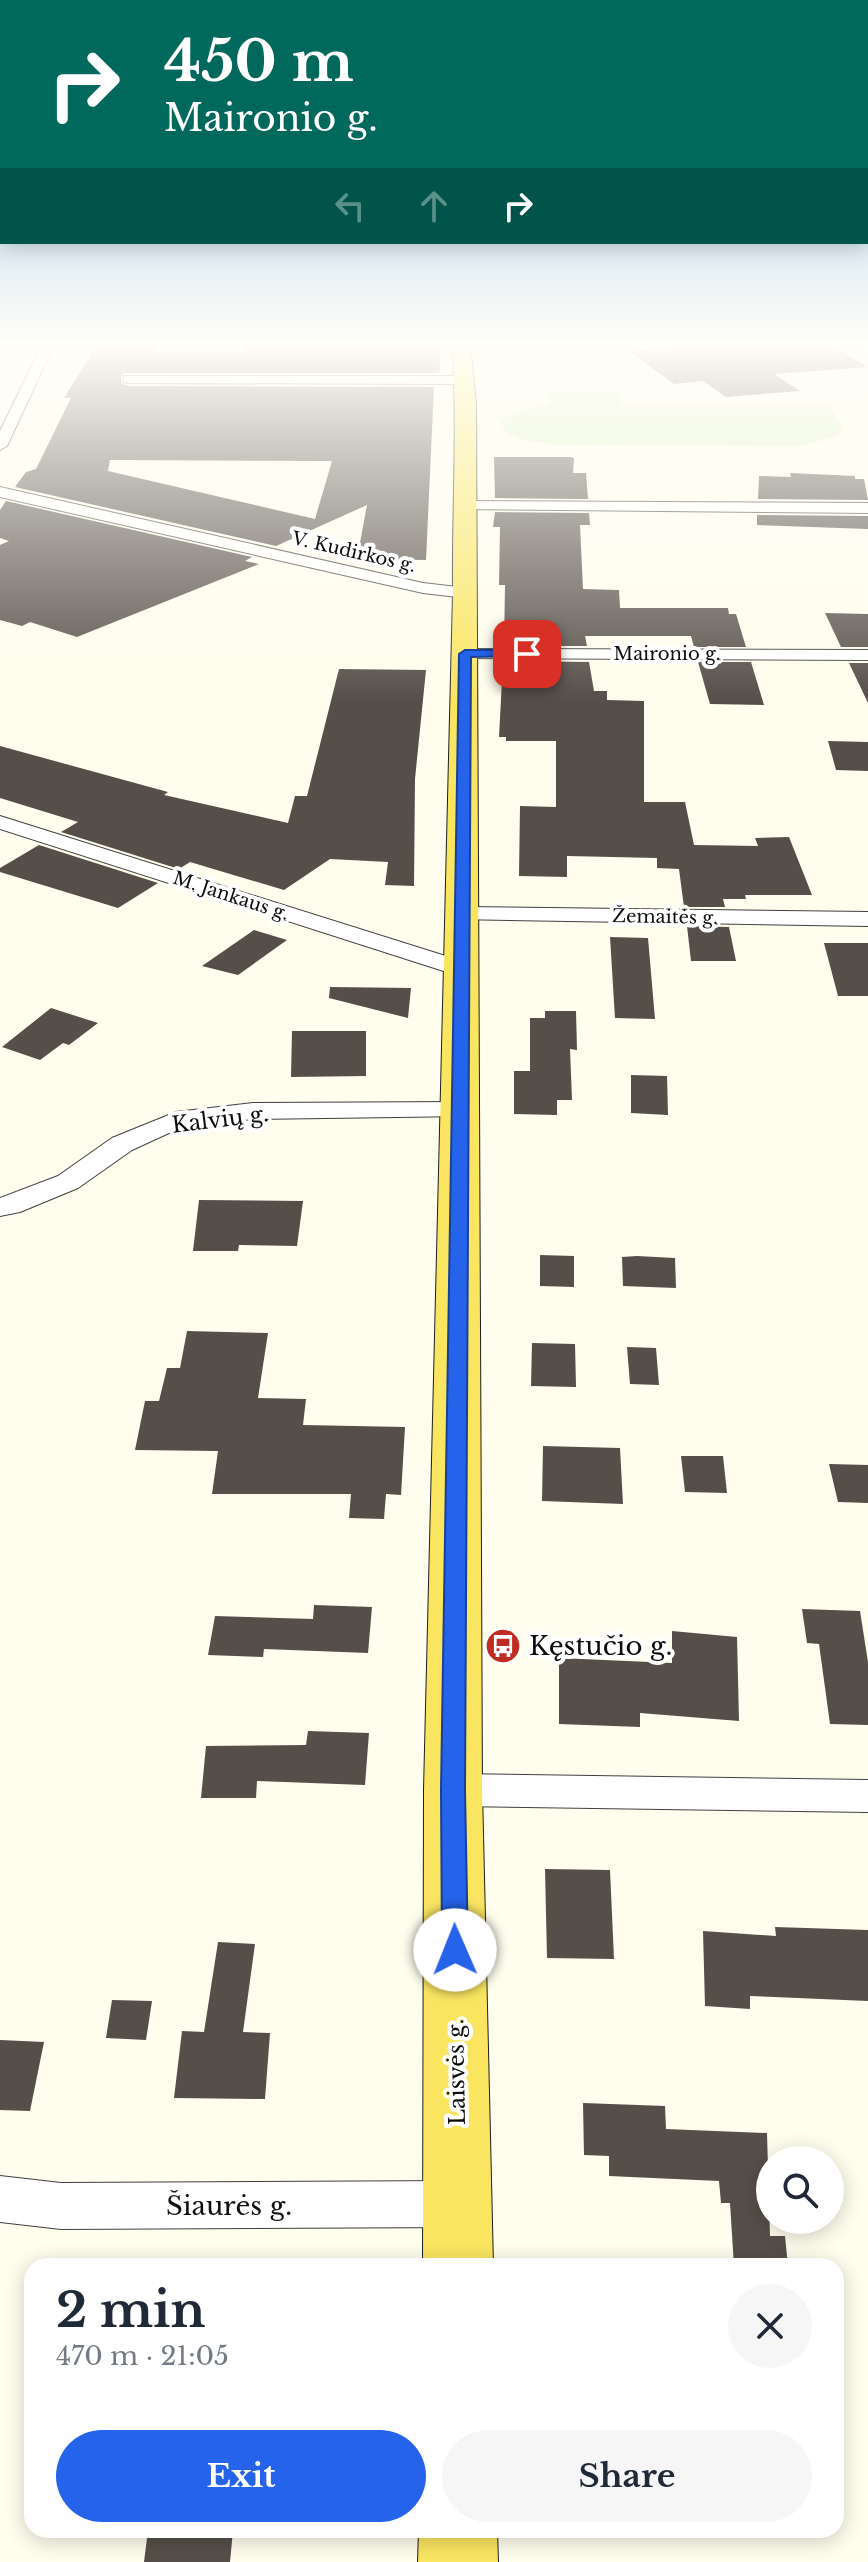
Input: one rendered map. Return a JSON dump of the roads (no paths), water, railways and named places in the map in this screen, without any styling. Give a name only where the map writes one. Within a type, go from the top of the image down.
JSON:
[{"type":"main road","name":"Laisvės g.","points":[[458,2258],[453,1790],[466,463]]},
{"type":"main road","points":[[458,2538],[458,2562]]},
{"type":"street","name":"V. Kudirkos g.","points":[[0,492],[423,588],[466,593]]},
{"type":"street","points":[[463,506],[868,508]]},
{"type":"street","name":"Maironio g.","points":[[465,654],[868,655]]},
{"type":"street","name":"M. Jankaus g.","points":[[0,822],[462,969]]},
{"type":"street","name":"Žemaitės g.","points":[[462,914],[868,919]]},
{"type":"street","name":"Kalvių g.","points":[[0,1207],[10,1206],[68,1182],[122,1144],[176,1120],[253,1111],[460,1110]]},
{"type":"street","points":[[453,1790],[868,1796]]},
{"type":"street","name":"Šiaurės g.","points":[[0,2199],[61,2206],[458,2204]]},
{"type":"place","name":"Kęstučio g.","points":[[503,1646]]}]
